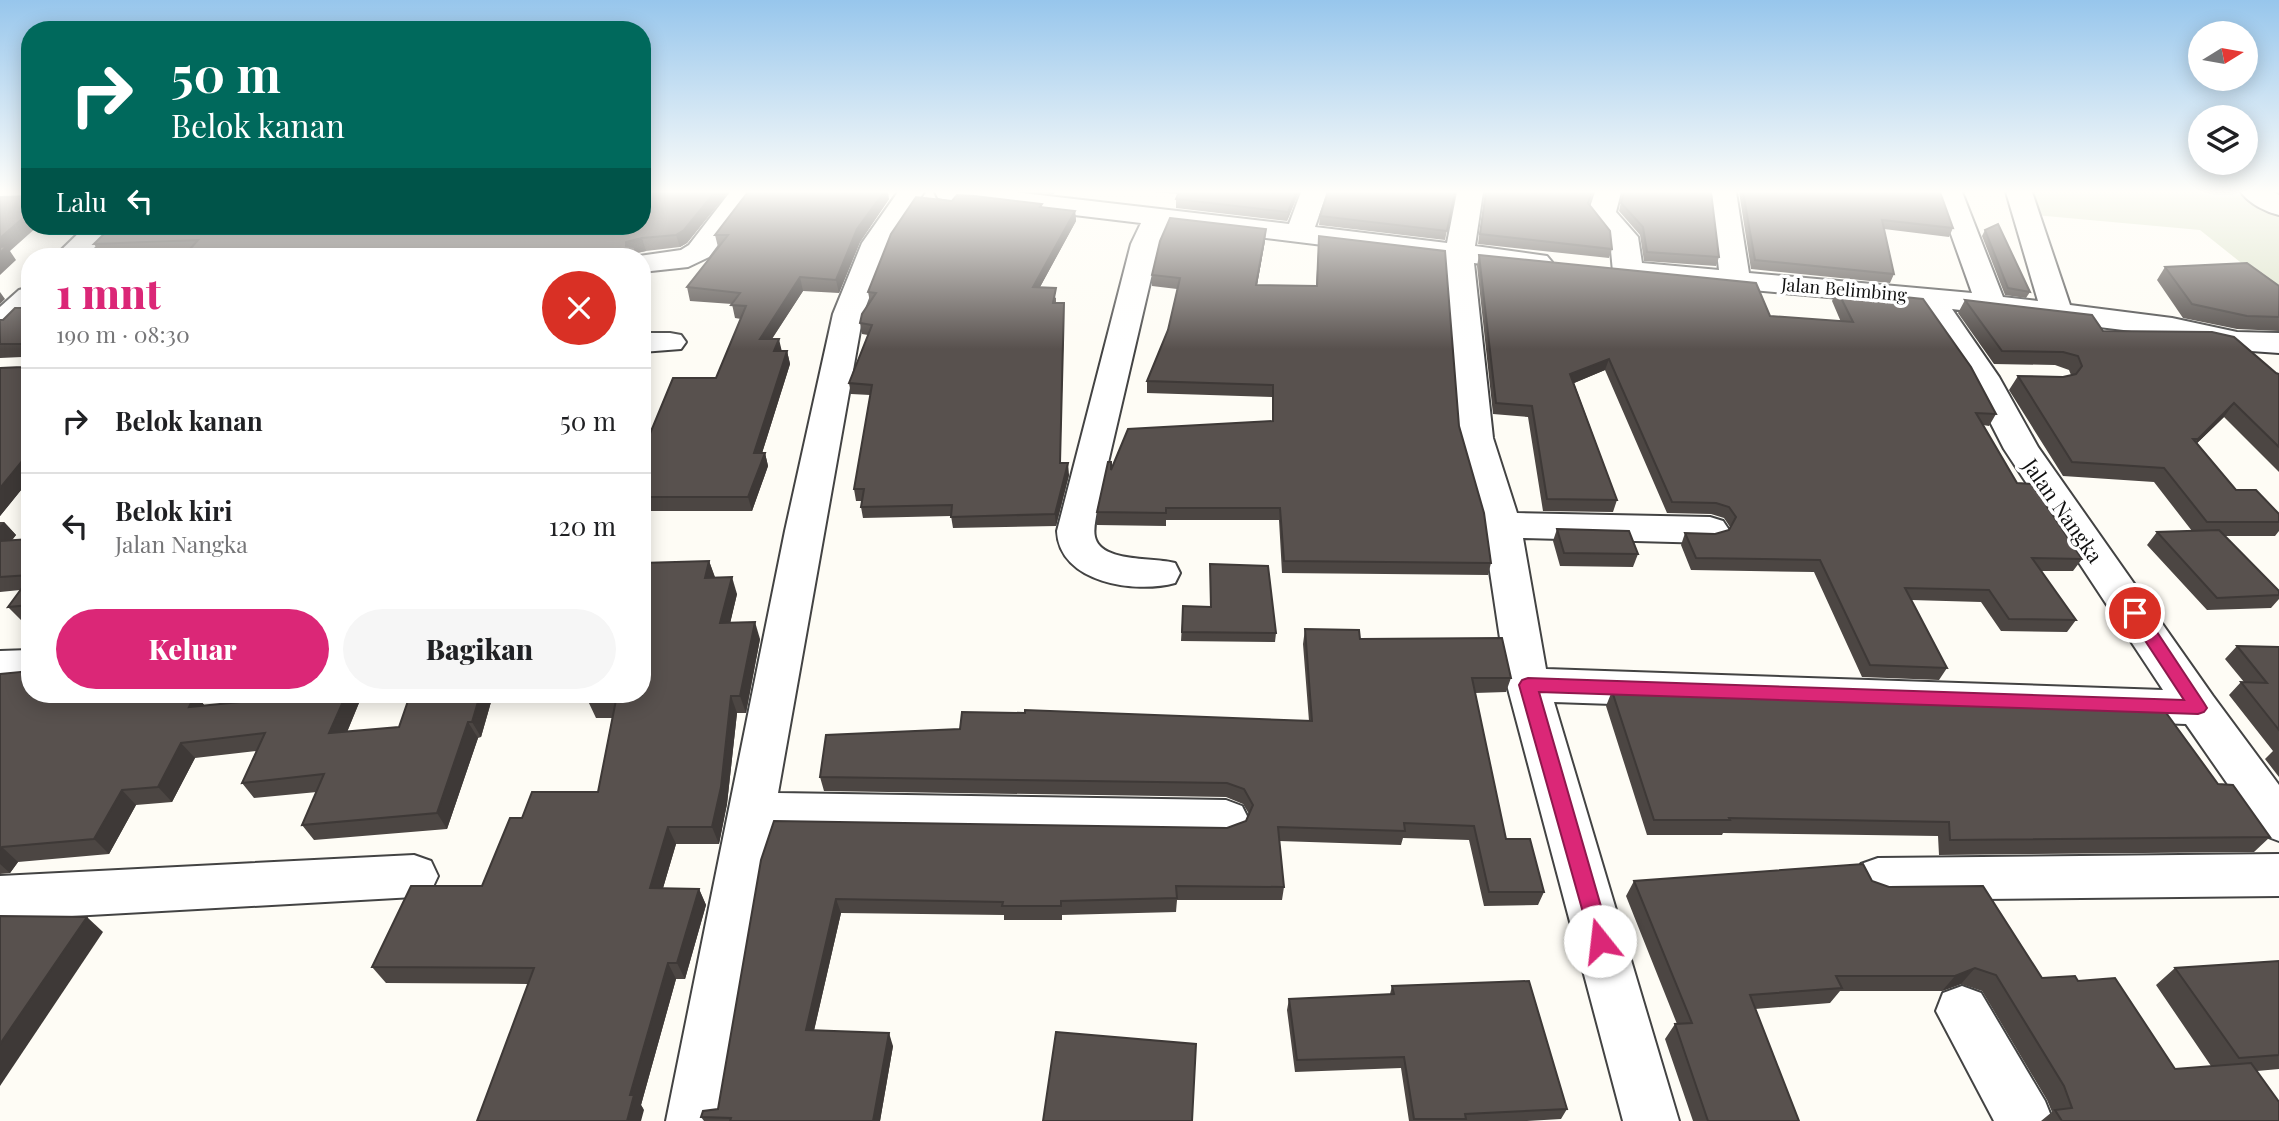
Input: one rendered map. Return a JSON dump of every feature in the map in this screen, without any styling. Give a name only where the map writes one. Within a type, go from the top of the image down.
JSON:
[{"type":"street","points":[[651,262],[688,257],[704,244]]},
{"type":"street","points":[[694,1121],[804,531],[848,314],[875,244]]},
{"type":"street","points":[[1145,244],[1079,510],[1076,537],[1084,552],[1096,563],[1109,568],[1161,573]]},
{"type":"street","points":[[1382,244],[1567,265]]},
{"type":"street","points":[[1461,244],[1459,254],[1476,438],[1502,525],[1528,685],[1651,1121]]},
{"type":"street","name":"Jalan Belimbing","points":[[1622,244],[1616,271],[1735,279],[1991,304],[2172,327],[2237,341],[2274,356]]},
{"type":"street","points":[[1730,244],[1735,279]]},
{"type":"street","points":[[1969,244],[1991,304]]},
{"type":"street","points":[[2035,244],[2057,313]]},
{"type":"street","name":"Jalan Nangka","points":[[1928,298],[2001,378],[2022,449],[2198,708],[2279,821]]},
{"type":"street","points":[[0,324],[21,304]]},
{"type":"street","points":[[1502,525],[1710,530]]},
{"type":"street","points":[[0,667],[21,666]]},
{"type":"street","points":[[1528,685],[2198,708]]},
{"type":"street","points":[[752,811],[1226,820]]},
{"type":"street","points":[[1878,879],[2279,875]]},
{"type":"street","points":[[0,898],[414,876]]},
{"type":"street","points":[[1962,1011],[2025,1121]]},
{"type":"green space","points":[[2218,244],[2279,244],[2279,293]]},
{"type":"building","points":[[194,244],[626,244],[635,247],[635,248],[191,248]]},
{"type":"building","points":[[721,244],[851,244],[836,280],[800,277],[760,339],[779,339],[774,351],[787,351],[754,453],[765,453],[748,497],[651,497],[651,431],[673,378],[716,378],[746,306],[731,305],[740,293],[687,287]]},
{"type":"building","points":[[887,244],[1057,244],[1033,287],[1056,288],[1053,303],[1064,303],[1060,463],[1068,463],[1055,514],[951,517],[952,505],[861,507],[864,489],[854,489],[872,385],[849,383],[872,325],[860,323],[862,314],[876,293],[868,292]]},
{"type":"building","points":[[1159,244],[1263,244],[1256,285],[1317,286],[1319,244],[1389,244],[1445,251],[1459,426],[1484,513],[1491,563],[1284,561],[1280,508],[1166,508],[1166,513],[1097,512],[1108,462],[1111,462],[1111,470],[1128,429],[1273,421],[1273,385],[1147,381],[1168,330],[1180,278],[1152,275]]},
{"type":"building","points":[[1571,244],[1611,244],[1612,249]]},
{"type":"building","points":[[1646,244],[1717,244],[1719,257],[1647,252]]},
{"type":"building","points":[[1752,244],[1887,244],[1894,274],[1755,260]]},
{"type":"building","points":[[1991,244],[2008,244],[2030,292],[2008,288]]},
{"type":"building","points":[[1479,255],[1756,283],[1770,316],[1853,322],[1837,290],[1923,299],[1971,367],[1996,414],[1976,413],[2017,483],[2032,484],[2082,559],[2032,558],[2076,620],[2009,619],[1989,590],[1905,588],[1947,668],[1870,665],[1820,560],[1696,558],[1685,533],[1715,534],[1729,530],[1736,517],[1729,507],[1716,503],[1672,502],[1609,359],[1570,374],[1617,500],[1547,499],[1532,406],[1496,403]]},
{"type":"building","points":[[2247,263],[2279,286],[2279,317],[2247,316],[2192,304],[2165,267]]},
{"type":"building","points":[[1965,300],[2092,315],[2103,331],[2212,332],[2234,337],[2279,374],[2279,447],[2234,403],[2198,439],[2193,439],[2236,490],[2256,490],[2279,514],[2279,522],[2207,522],[2164,468],[2072,462],[2018,376],[2063,377],[2076,374],[2082,366],[2078,356],[2063,352],[2002,351]]},
{"type":"building","points":[[15,308],[21,308],[21,344],[0,344],[0,320]]},
{"type":"building","points":[[21,367],[21,462],[0,488],[0,368]]},
{"type":"building","points":[[1557,529],[1629,531],[1638,554],[1564,553]]},
{"type":"building","points":[[2219,530],[2279,591],[2279,595],[2217,598],[2157,532]]},
{"type":"building","points":[[21,540],[21,576],[0,577],[0,541]]},
{"type":"building","points":[[709,561],[705,578],[732,577],[720,623],[755,622],[740,696],[731,696],[721,787],[712,827],[668,827],[650,888],[699,889],[677,963],[668,963],[630,1095],[634,1095],[627,1121],[477,1121],[534,968],[372,967],[411,886],[482,886],[510,818],[522,818],[532,792],[598,792],[615,703],[651,703],[651,563]]},
{"type":"building","points":[[1210,564],[1268,566],[1276,633],[1182,632],[1183,606],[1211,607]]},
{"type":"building","points":[[21,589],[21,606],[8,607]]},
{"type":"building","points":[[1305,629],[1359,630],[1360,639],[1502,638],[1511,678],[1472,678],[1506,839],[1530,839],[1544,892],[1489,892],[1474,826],[1404,823],[1405,831],[1278,827],[1284,887],[1176,886],[1177,898],[1061,901],[1061,906],[1002,906],[1003,902],[836,899],[806,1030],[889,1033],[873,1121],[730,1121],[731,1118],[701,1117],[703,1111],[718,1109],[761,860],[774,821],[1227,828],[1246,821],[1253,805],[1244,789],[1227,783],[820,777],[826,735],[960,729],[962,712],[1025,713],[1025,710],[1312,721]]},
{"type":"building","points":[[2237,646],[2279,647],[2279,730],[2241,682],[2267,683]]},
{"type":"building","points":[[21,672],[21,703],[191,703],[189,707],[230,703],[342,703],[329,733],[399,727],[407,703],[478,703],[472,722],[468,722],[437,813],[302,825],[324,774],[242,783],[265,733],[181,743],[158,787],[122,790],[94,839],[0,849],[0,674]]},
{"type":"building","points":[[1612,691],[2164,710],[2218,784],[2233,785],[2270,837],[1950,840],[1949,822],[1729,818],[1730,820],[1654,820]]},
{"type":"building","points":[[1863,864],[1872,881],[1889,887],[1983,886],[2042,978],[2075,976],[2078,981],[2115,978],[2175,1069],[2251,1063],[2279,1102],[2279,1121],[2062,1121],[2055,1110],[2072,1108],[2064,1086],[1996,975],[1975,968],[1955,976],[1836,976],[1842,988],[1750,995],[1799,1121],[1708,1121],[1675,1024],[1692,1023],[1634,881]]},
{"type":"building","points":[[0,916],[87,917],[0,1044]]},
{"type":"building","points":[[2279,961],[2279,1055],[2239,1058],[2175,968]]},
{"type":"building","points":[[1529,981],[1567,1109],[1465,1114],[1466,1119],[1414,1119],[1404,1057],[1297,1060],[1289,999],[1394,994],[1392,986]]},
{"type":"building","points":[[1056,1032],[1196,1044],[1192,1121],[1043,1121]]},
{"type":"route","points":[[1600,941],[1528,685],[2198,708],[2135,613]]}]
